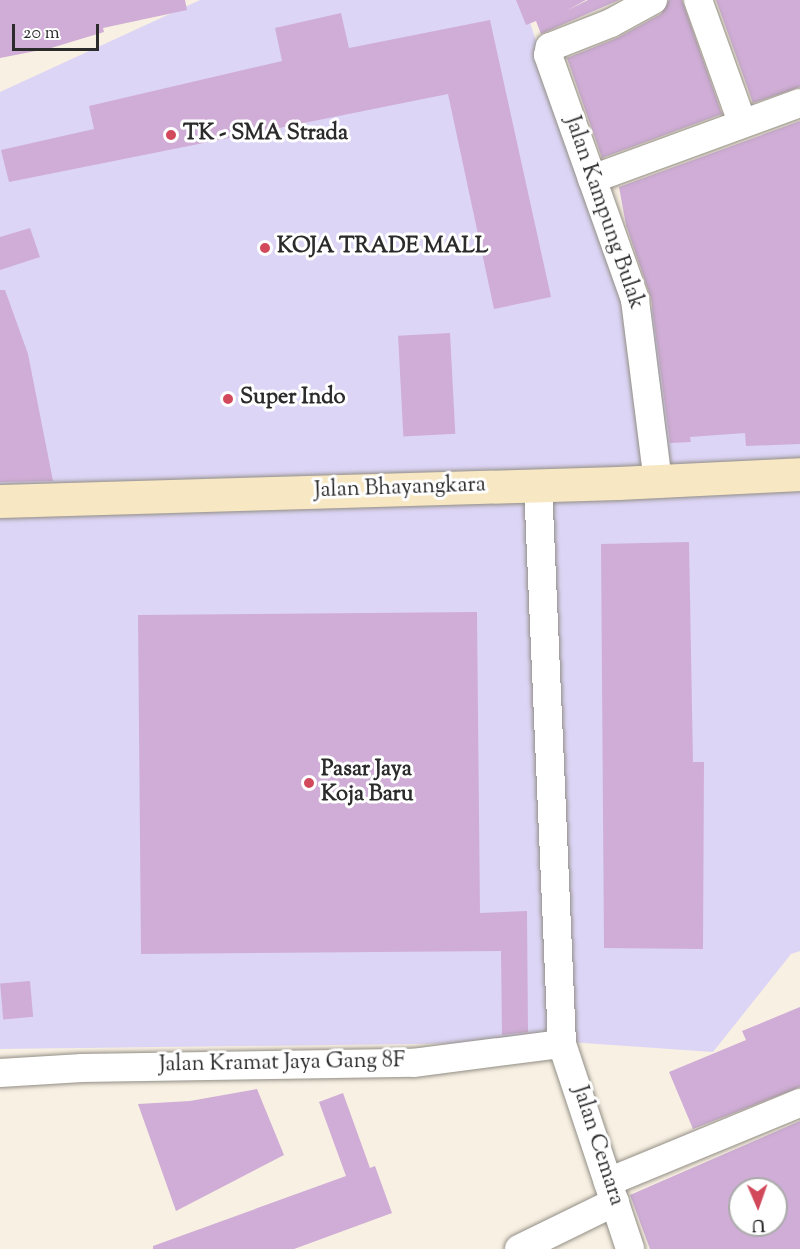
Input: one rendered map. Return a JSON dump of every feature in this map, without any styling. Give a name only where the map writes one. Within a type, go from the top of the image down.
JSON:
[{"type":"street","name":"Jalan Kampung Bulak","points":[[653,0],[610,23],[550,47],[548,54],[641,324],[658,481]]},
{"type":"street","points":[[698,0],[742,122]]},
{"type":"street","points":[[591,179],[648,162],[742,122],[800,103]]},
{"type":"street","name":"Jalan Bhayangkara","points":[[0,501],[658,481],[800,474]]},
{"type":"street","name":"Jalan Cemara","points":[[538,485],[562,1044],[630,1249]]},
{"type":"street","name":"Jalan Kramat Jaya Gang 8F","points":[[0,1072],[82,1068],[413,1063],[562,1044]]},
{"type":"street","points":[[519,1249],[611,1192],[800,1103]]},
{"type":"shaded area","points":[[200,0],[523,0],[597,235],[627,316],[774,271],[800,327],[800,951],[791,954],[713,1052],[569,1042],[0,1049],[0,92]]},
{"type":"building","points":[[0,0],[185,0],[187,10],[103,28],[104,32],[51,48],[0,58]]},
{"type":"building","points":[[516,0],[586,0],[566,11],[588,0],[619,0],[541,34],[536,21],[526,25]]},
{"type":"building","points":[[669,0],[682,0],[722,114],[602,158],[567,58],[617,38],[661,14]]},
{"type":"building","points":[[716,0],[800,0],[800,87],[753,103]]},
{"type":"building","name":"TK - SMA Strada","points":[[341,13],[349,48],[490,20],[551,297],[494,309],[448,94],[9,182],[1,150],[94,129],[89,106],[282,61],[275,28]]},
{"type":"building","points":[[800,121],[800,444],[746,446],[745,433],[690,437],[691,442],[670,443],[651,298],[626,225],[619,187]]},
{"type":"building","points":[[30,228],[40,257],[0,270],[0,237]]},
{"type":"building","points":[[0,290],[5,290],[28,354],[53,481],[0,482]]},
{"type":"building","points":[[450,333],[455,434],[403,437],[398,336]]},
{"type":"building","points":[[689,542],[693,762],[704,762],[703,949],[604,948],[601,544]]},
{"type":"building","name":"Pasar Jaya Koja Baru","points":[[477,612],[480,913],[527,911],[528,1032],[502,1035],[501,951],[141,954],[138,615]]},
{"type":"building","points":[[30,981],[33,1017],[3,1019],[0,984]]},
{"type":"building","points":[[800,1007],[800,1087],[693,1129],[669,1072],[746,1040],[742,1031]]},
{"type":"building","points":[[257,1089],[284,1155],[176,1211],[138,1104],[190,1101]]},
{"type":"building","points":[[343,1093],[370,1168],[375,1166],[392,1213],[294,1249],[153,1249],[153,1246],[346,1176],[319,1102]]},
{"type":"building","points":[[800,1121],[800,1249],[650,1249],[630,1195]]},
{"type":"place","name":"TK - SMA Strada","points":[[171,135]]},
{"type":"place","name":"KOJA TRADE MALL","points":[[265,248]]},
{"type":"place","name":"Super Indo","points":[[228,399]]},
{"type":"place","name":"Pasar Jaya Koja Baru","points":[[309,783]]}]
